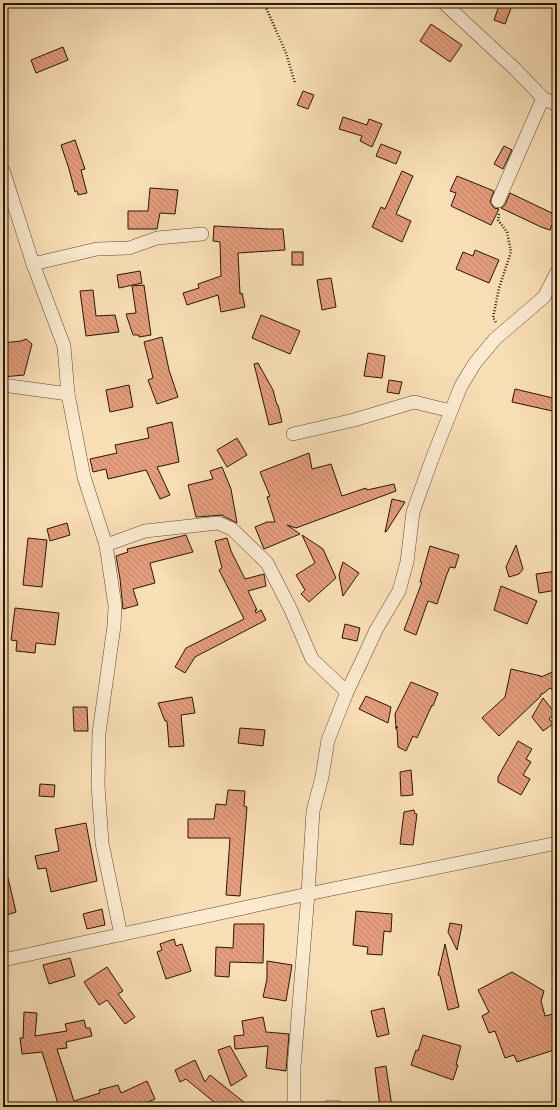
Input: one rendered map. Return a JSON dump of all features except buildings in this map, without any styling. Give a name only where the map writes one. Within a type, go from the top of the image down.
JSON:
[{"type":"street","points":[[444,3],[544,98],[557,105]]},
{"type":"street","points":[[498,201],[544,98]]},
{"type":"street","points":[[3,170],[33,264],[64,346],[68,394],[84,477],[106,545],[115,606],[114,626],[99,734],[98,785],[102,843],[121,935]]},
{"type":"street","points":[[33,264],[97,249],[129,248],[157,238],[202,234]]},
{"type":"street","points":[[294,1107],[294,1067],[313,811],[322,777],[328,740],[347,692],[376,630],[399,591],[406,562],[413,512],[461,386],[475,363],[503,332],[544,297],[557,272]]},
{"type":"street","points":[[3,385],[68,394]]},
{"type":"street","points":[[293,434],[354,420],[414,402],[451,412]]},
{"type":"street","points":[[106,545],[145,531],[218,523],[232,529],[267,563],[291,610],[312,659],[347,692]]},
{"type":"street","points":[[3,960],[308,894],[557,843]]},
{"type":"street","points":[[330,1107],[337,1107]]},
{"type":"path","points":[[264,3],[286,52],[295,83]]},
{"type":"path","points":[[498,201],[498,220],[507,232],[511,252],[493,318],[503,332]]}]
